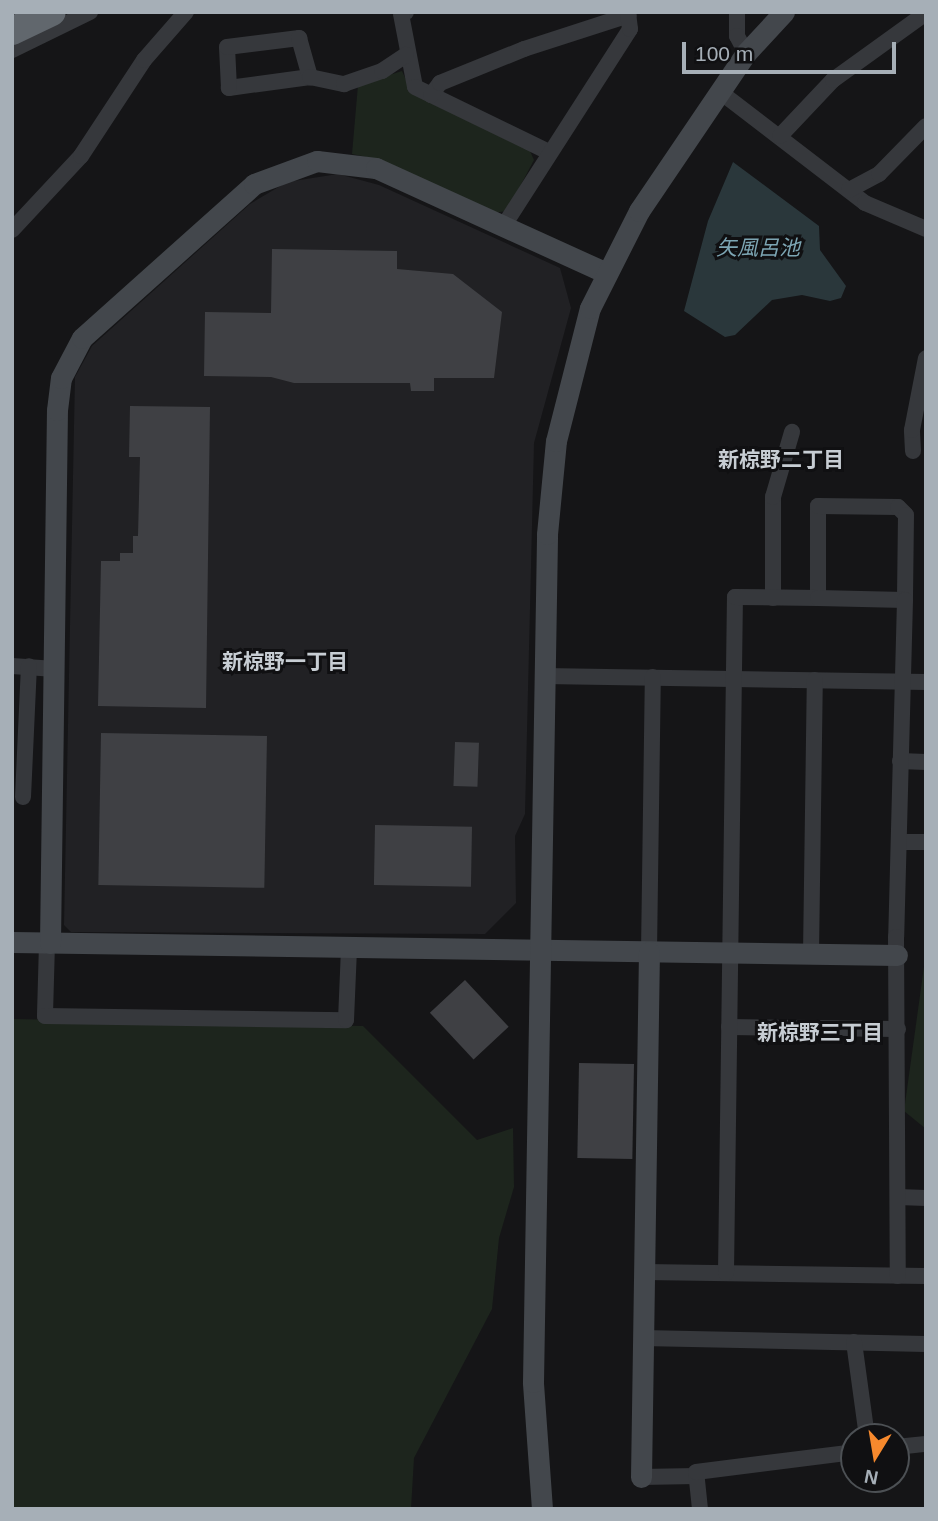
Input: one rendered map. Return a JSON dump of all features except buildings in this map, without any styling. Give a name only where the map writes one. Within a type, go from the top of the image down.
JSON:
[{"type":"highway","points":[[12,31],[65,16]]},
{"type":"street","points":[[12,50],[65,16],[90,12]]},
{"type":"street","points":[[12,230],[81,156],[145,60],[186,12]]},
{"type":"street","points":[[406,12],[401,14],[406,55],[415,87],[547,151]]},
{"type":"street","points":[[737,12],[737,36],[746,53]]},
{"type":"street","points":[[542,1509],[533,1382],[547,534],[556,441],[575,352],[606,273],[639,211],[719,91],[746,53],[784,12]]},
{"type":"street","points":[[780,136],[833,80],[926,13]]},
{"type":"street","points":[[431,95],[440,83],[524,49],[629,14],[630,29],[547,151],[503,227]]},
{"type":"street","points":[[310,77],[299,38],[226,47],[229,88],[310,77],[344,84],[382,71],[406,55]]},
{"type":"street","points":[[719,91],[881,213],[926,229]]},
{"type":"street","points":[[849,190],[879,174],[926,126]]},
{"type":"street","points":[[349,948],[346,1020],[46,1016],[55,669],[58,394],[82,338],[247,190],[301,164],[336,160],[376,168],[606,273]]},
{"type":"street","points":[[913,452],[912,430],[924,388],[926,358]]},
{"type":"street","points":[[773,598],[773,497],[792,432]]},
{"type":"street","points":[[818,598],[818,506],[898,507],[906,515],[897,955],[898,1276]]},
{"type":"street","points":[[726,1273],[735,597],[905,600]]},
{"type":"street","points":[[23,797],[20,666],[55,669]]},
{"type":"street","points":[[544,676],[904,683],[926,681]]},
{"type":"street","points":[[653,677],[641,1477],[696,1476],[840,1454]]},
{"type":"street","points":[[811,954],[815,680]]},
{"type":"street","points":[[900,761],[926,762]]},
{"type":"street","points":[[900,842],[926,842]]},
{"type":"street","points":[[12,942],[540,952],[897,955]]},
{"type":"street","points":[[729,1027],[898,1029]]},
{"type":"street","points":[[898,1197],[926,1198]]},
{"type":"street","points":[[645,1272],[926,1276]]},
{"type":"street","points":[[642,1338],[926,1344]]},
{"type":"street","points":[[853,1342],[865,1423]]},
{"type":"street","points":[[696,1476],[700,1509]]},
{"type":"shaded area","points":[[402,71],[412,93],[530,151],[534,160],[507,211],[493,213],[376,159],[352,154],[358,85]]},
{"type":"shaded area","points":[[338,174],[379,185],[560,268],[571,308],[534,443],[525,814],[515,836],[516,903],[485,934],[71,932],[64,925],[75,377],[92,346],[250,204],[287,182]]},
{"type":"shaded area","points":[[926,952],[926,1129],[904,1111]]},
{"type":"shaded area","points":[[12,1019],[363,1026],[477,1140],[513,1128],[514,1187],[499,1238],[492,1309],[414,1458],[411,1509],[12,1509]]},
{"type":"water","name":"矢風呂池","points":[[733,162],[819,226],[820,250],[846,286],[841,298],[830,301],[802,295],[772,300],[735,335],[725,337],[684,311],[708,221]]},
{"type":"district","name":"新椋野二丁目","points":[[781,460]]},
{"type":"district","name":"新椋野一丁目","points":[[285,662]]},
{"type":"district","name":"新椋野三丁目","points":[[820,1033]]}]
